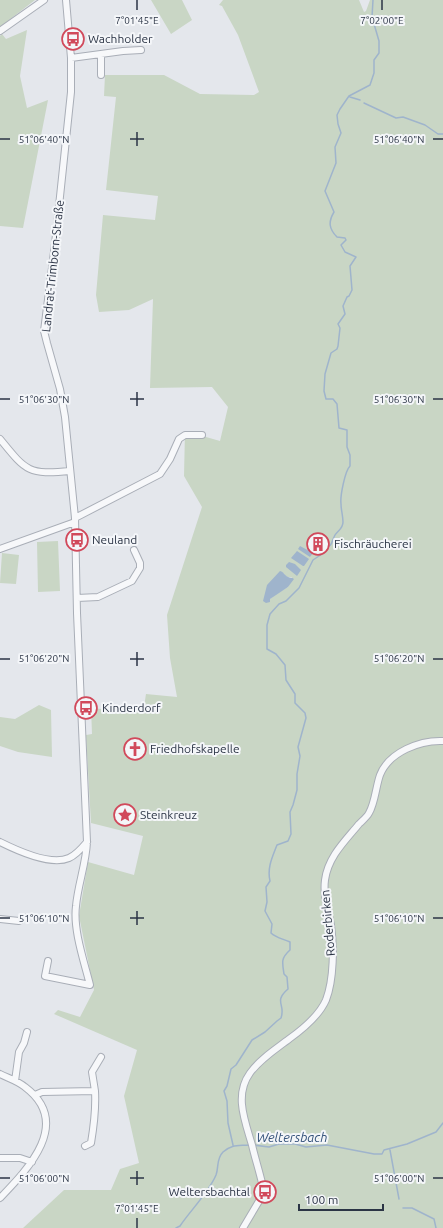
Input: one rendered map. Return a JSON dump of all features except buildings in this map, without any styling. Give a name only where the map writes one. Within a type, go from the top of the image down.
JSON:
[{"type":"street","points":[[0,31],[44,0]]},
{"type":"street","name":"Landrat-Trimborn-Straße","points":[[48,961],[45,976],[90,985],[76,926],[76,906],[87,854],[88,842],[75,520],[65,417],[60,389],[44,331],[68,129],[71,58],[66,0]]},
{"type":"street","points":[[71,58],[141,50]]},
{"type":"street","points":[[101,54],[101,75]]},
{"type":"street","points":[[0,549],[75,520],[160,474],[170,459],[179,439],[185,435],[202,435]]},
{"type":"street","points":[[0,439],[19,462],[28,469],[50,473],[70,471]]},
{"type":"street","points":[[77,598],[98,598],[132,581],[140,568],[140,562],[134,550]]},
{"type":"street","name":"Roderbirken","points":[[243,1228],[262,1196],[262,1183],[242,1114],[241,1102],[243,1089],[250,1073],[258,1064],[300,1032],[317,1015],[326,1000],[330,981],[332,941],[331,924],[325,901],[324,889],[333,855],[369,812],[381,774],[386,765],[398,754],[413,746],[433,741],[443,741]]},
{"type":"street","points":[[0,843],[33,856],[52,860],[64,860],[70,858],[88,842]]},
{"type":"street","points":[[0,919],[19,921],[25,918]]},
{"type":"street","points":[[15,1081],[19,1052],[24,1043],[27,1032]]},
{"type":"street","points":[[85,1146],[91,1143],[96,1110],[92,1072],[101,1057]]},
{"type":"street","points":[[0,1074],[24,1086],[34,1095],[45,1115],[43,1142],[32,1162],[0,1198]]},
{"type":"street","points":[[34,1095],[42,1092],[95,1091]]},
{"type":"street","points":[[0,1158],[20,1158],[32,1162]]},
{"type":"green space","points":[[0,0],[35,0],[0,27]]},
{"type":"green space","points":[[151,0],[182,0],[192,20],[171,34]]},
{"type":"green space","points":[[223,0],[359,0],[364,12],[366,11],[370,0],[443,0],[443,1228],[23,1228],[64,1190],[111,1190],[120,1169],[139,1163],[124,1096],[137,1050],[54,1014],[58,1010],[80,1017],[94,990],[79,916],[88,862],[134,875],[143,836],[91,823],[86,735],[92,734],[91,708],[143,713],[146,694],[177,697],[170,658],[167,615],[202,507],[184,476],[185,431],[220,441],[228,407],[212,387],[150,388],[153,299],[129,310],[99,312],[96,295],[103,215],[155,220],[158,196],[106,190],[116,97],[104,96],[105,75],[164,75],[200,94],[254,95],[259,92],[238,35],[222,6],[219,5]],"holes":[[[282,572],[287,577],[292,577],[288,587],[270,599]]]},
{"type":"green space","points":[[27,30],[20,76],[27,108],[48,100],[23,228],[0,226],[0,36],[2,34],[6,39]]},
{"type":"green space","points":[[58,541],[60,591],[38,592],[37,542]]},
{"type":"green space","points":[[2,553],[19,555],[16,584],[0,583]]},
{"type":"green space","points":[[39,705],[51,710],[52,757],[18,752],[0,746],[0,717],[15,719]]},
{"type":"water","points":[[300,546],[313,553],[310,557],[298,549]]},
{"type":"water","points":[[297,551],[309,559],[304,566],[291,558]]},
{"type":"water","points":[[289,562],[295,564],[301,570],[297,576],[286,567]]},
{"type":"water","points":[[280,571],[288,577],[294,579],[288,587],[270,599],[270,602],[266,603],[263,601],[267,585]]},
{"type":"waterway","points":[[233,1145],[228,1123],[227,1101],[224,1091],[227,1086],[231,1069],[236,1065],[252,1040],[265,1032],[281,1018],[281,997],[288,989],[287,977],[284,974],[283,963],[285,955],[290,950],[290,942],[271,933],[272,924],[265,911],[267,902],[266,887],[270,881],[270,867],[277,845],[288,841],[291,834],[290,812],[297,790],[297,774],[300,756],[298,747],[306,718],[305,713],[295,703],[295,694],[286,680],[285,665],[276,654],[267,649],[267,625],[270,614],[279,604],[286,601],[299,588],[313,560],[322,554],[325,548],[332,543],[335,535],[343,525],[341,495],[345,478],[350,466],[350,455],[347,447],[347,430],[339,428],[337,404],[333,399],[326,399],[324,391],[325,374],[331,353],[337,349],[338,346],[340,328],[338,324],[345,314],[343,306],[352,290],[350,266],[356,257],[345,252],[341,245],[346,240],[345,238],[337,237],[332,231],[330,222],[334,212],[325,191],[336,163],[335,147],[341,133],[337,115],[349,96],[370,85],[374,73],[374,60],[379,53],[379,41],[372,17],[373,0]]},
{"type":"waterway","points":[[350,97],[360,100]]},
{"type":"waterway","points":[[364,103],[396,118],[403,117],[425,125],[438,134],[443,134]]},
{"type":"waterway","name":"Weltersbach","points":[[253,1145],[269,1147],[279,1144],[295,1144],[306,1147],[327,1145],[374,1154],[382,1154],[384,1150],[407,1144],[436,1132],[443,1123]]},
{"type":"waterway","name":"Weltersbach","points":[[176,1228],[180,1226],[209,1188],[216,1175],[218,1160],[223,1152],[232,1147],[249,1145]]},
{"type":"waterway","points":[[390,1150],[399,1199]]},
{"type":"waterway","points":[[403,1208],[412,1208],[434,1219],[436,1228]]},
{"type":"place","name":"Wachholder","points":[[73,39]]},
{"type":"place","name":"Neuland","points":[[77,540]]},
{"type":"place","name":"Fischräucherei","points":[[318,544]]},
{"type":"place","name":"Kinderdorf","points":[[86,708]]},
{"type":"place","name":"Friedhofskapelle","points":[[135,749]]},
{"type":"place","name":"Steinkreuz","points":[[125,815]]},
{"type":"place","name":"Weltersbachtal","points":[[265,1192]]}]
